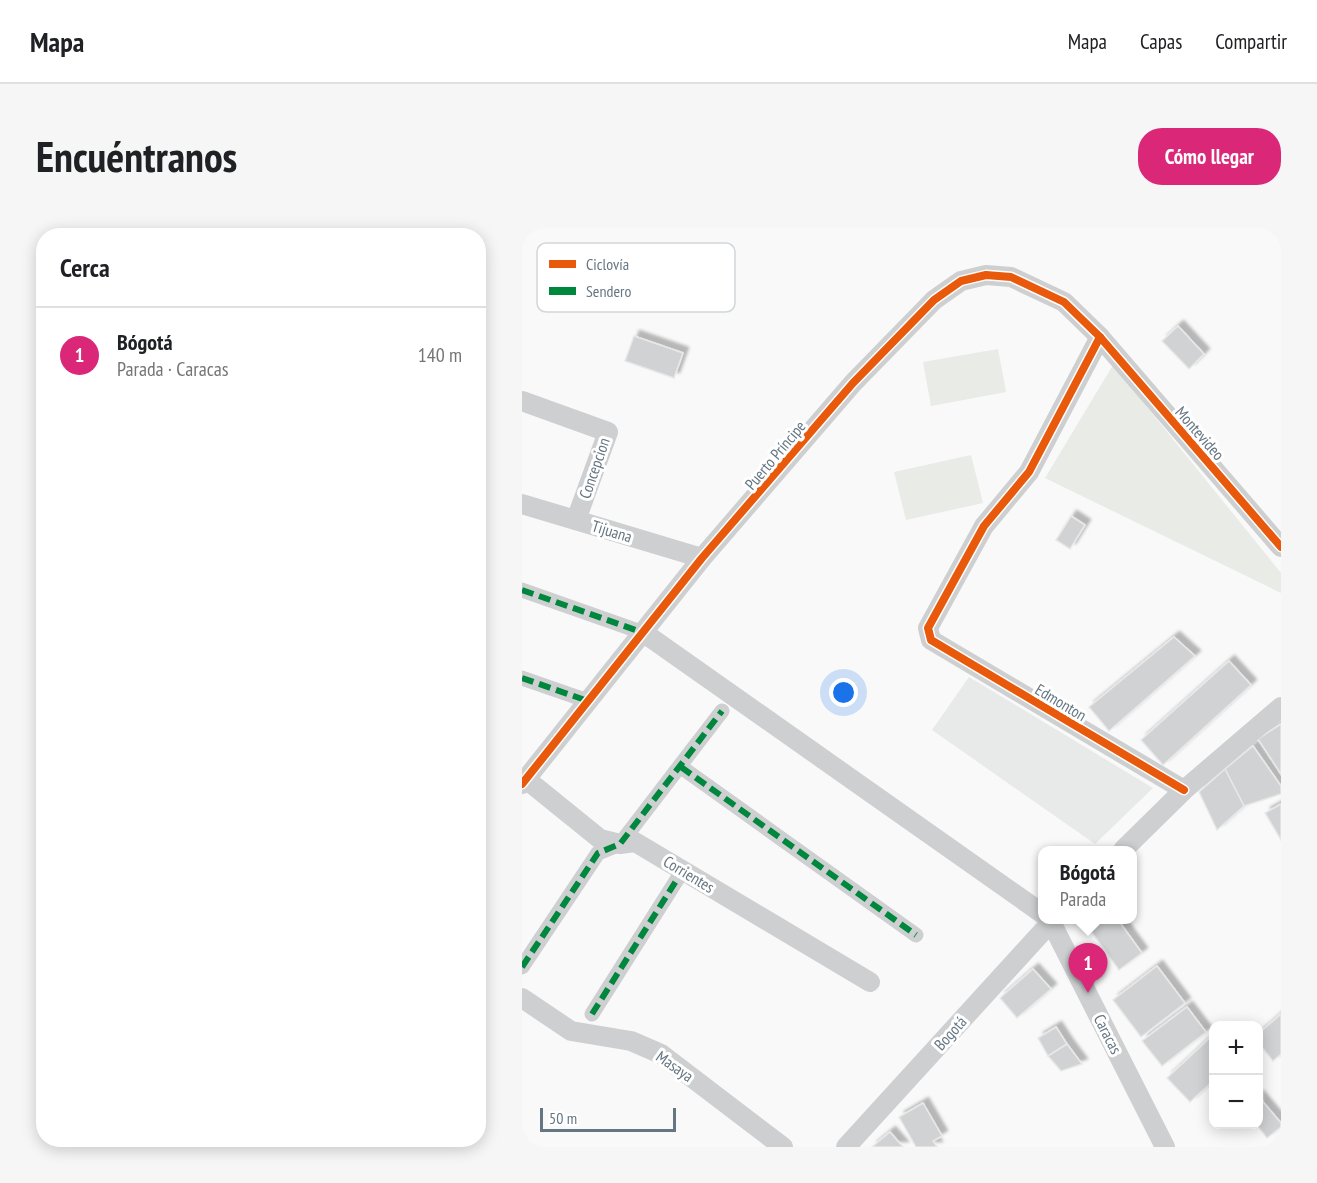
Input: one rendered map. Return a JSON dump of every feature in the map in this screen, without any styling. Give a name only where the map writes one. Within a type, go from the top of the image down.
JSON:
[{"type":"street","name":"Puerto Príncipe","points":[[523,776],[644,633],[702,558],[854,383],[934,300],[961,281],[986,275],[1011,277],[1064,302],[1100,338]]},
{"type":"street","name":"Montevideo","points":[[1100,338],[1281,547]]},
{"type":"street","name":"Edmonton","points":[[1100,338],[1029,472],[984,526],[928,628],[928,634],[931,640],[1184,790]]},
{"type":"street","name":"Concepcion","points":[[522,401],[608,432],[576,520]]},
{"type":"street","name":"Tijuana","points":[[522,504],[702,558]]},
{"type":"street","points":[[522,590],[644,633],[1038,911]]},
{"type":"street","points":[[522,678],[588,701]]},
{"type":"street","points":[[1127,846],[1184,790],[1281,707]]},
{"type":"street","points":[[522,967],[598,853],[620,844],[722,711]]},
{"type":"street","points":[[681,767],[916,935]]},
{"type":"street","name":"Corrientes","points":[[523,776],[600,839],[620,844],[635,842],[870,982]]},
{"type":"street","points":[[592,1014],[682,870]]},
{"type":"street","name":"Bogotá","points":[[846,1147],[1045,924]]},
{"type":"street","name":"Caracas","points":[[1052,924],[1165,1147]]},
{"type":"street","name":"Masaya","points":[[522,998],[572,1031],[631,1041],[661,1053],[783,1147]]},
{"type":"shaded area","points":[[998,349],[1006,392],[931,406],[923,362]]},
{"type":"shaded area","points":[[1113,365],[1281,573],[1281,593],[1045,478]]},
{"type":"shaded area","points":[[971,455],[983,503],[906,520],[894,472]]},
{"type":"shaded area","points":[[969,677],[1153,788],[1095,844],[932,730]]},
{"type":"building","points":[[1178,326],[1204,354],[1189,369],[1162,341]]},
{"type":"building","points":[[634,336],[683,353],[674,378],[625,361]]},
{"type":"building","points":[[1071,516],[1085,525],[1070,549],[1056,540]]},
{"type":"building","points":[[1174,637],[1195,656],[1109,731],[1089,707]]},
{"type":"building","points":[[1229,661],[1251,685],[1163,765],[1141,740]]},
{"type":"building","points":[[1281,724],[1281,774],[1258,739]]},
{"type":"building","points":[[1253,746],[1281,786],[1281,794],[1244,806],[1225,769]]},
{"type":"building","points":[[1225,769],[1244,806],[1217,830],[1199,792]]},
{"type":"building","points":[[1281,804],[1281,840],[1265,813]]},
{"type":"building","points":[[1086,924],[1121,924],[1142,953],[1119,970]]},
{"type":"building","points":[[1157,966],[1185,1003],[1141,1037],[1113,1000]]},
{"type":"building","points":[[1033,969],[1051,989],[1017,1018],[1000,998]]},
{"type":"building","points":[[1187,1007],[1206,1032],[1162,1066],[1142,1041]]},
{"type":"building","points":[[1281,1014],[1281,1054],[1273,1061],[1263,1048],[1263,1030]]},
{"type":"building","points":[[1056,1027],[1067,1044],[1048,1056],[1038,1038]]},
{"type":"building","points":[[1209,1039],[1209,1085],[1190,1102],[1167,1078]]},
{"type":"building","points":[[1067,1044],[1082,1064],[1061,1071],[1048,1056]]},
{"type":"building","points":[[1263,1102],[1281,1123],[1281,1127],[1267,1138],[1260,1129],[1263,1129]]},
{"type":"building","points":[[923,1103],[942,1136],[933,1141],[937,1147],[916,1147],[899,1117]]},
{"type":"building","points":[[890,1132],[903,1147],[872,1147]]},
{"type":"marked path","points":[[522,590],[644,633]]},
{"type":"marked path","points":[[522,678],[588,701]]},
{"type":"marked path","points":[[522,967],[598,853],[620,844],[722,711]]},
{"type":"marked path","points":[[681,767],[916,935]]},
{"type":"marked path","points":[[592,1014],[683,870]]},
{"type":"cycle path","points":[[522,784],[702,558],[853,383],[934,300],[961,281],[986,275],[1011,277],[1064,302],[1100,337],[1281,547]]},
{"type":"cycle path","points":[[1100,337],[1029,472],[984,526],[928,628],[931,640],[1184,790]]},
{"type":"place","name":"Bógotá","points":[[1088,993]]}]
